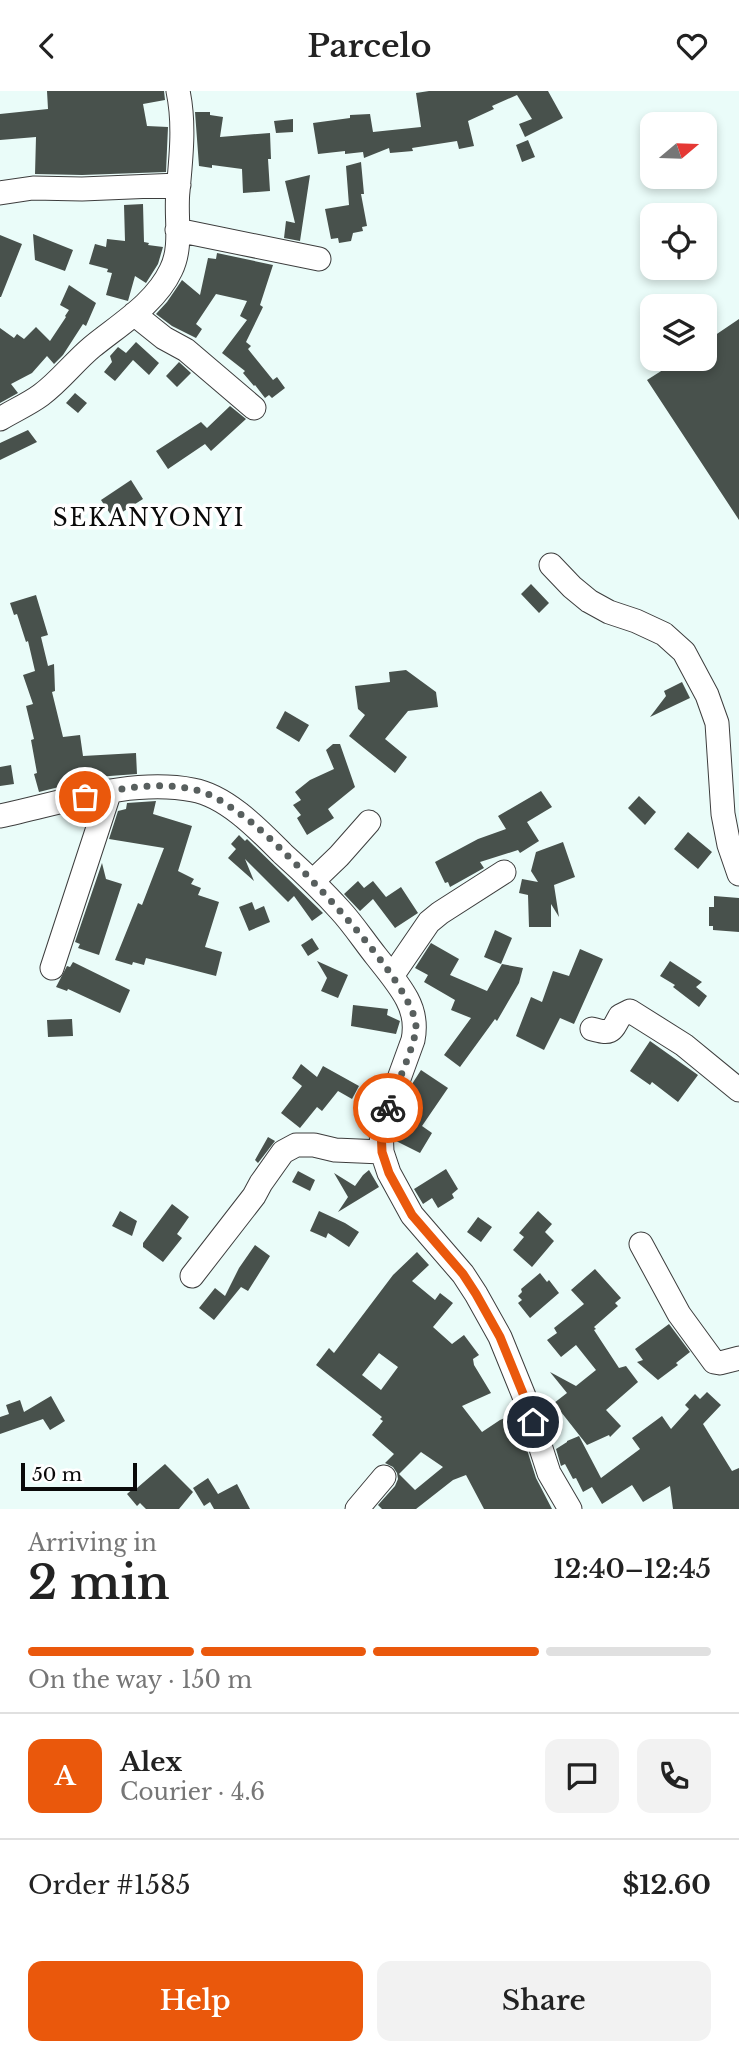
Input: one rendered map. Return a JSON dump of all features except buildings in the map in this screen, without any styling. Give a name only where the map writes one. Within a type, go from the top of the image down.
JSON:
[{"type":"street","points":[[0,419],[41,395],[89,349],[134,314],[158,292],[172,268],[178,249],[182,151],[182,110],[178,91]]},
{"type":"street","points":[[0,193],[33,188],[179,185]]},
{"type":"street","points":[[177,230],[319,259]]},
{"type":"street","points":[[134,314],[164,338],[186,351],[254,408]]},
{"type":"street","points":[[551,565],[589,601],[664,634],[684,652],[707,695],[717,723],[723,814],[729,845],[739,874]]},
{"type":"street","points":[[0,816],[110,791],[169,787],[196,790],[214,797],[252,823],[342,912],[408,1000],[416,1027],[381,1128],[382,1152],[389,1173],[412,1215],[463,1274],[500,1337],[524,1396],[549,1473],[570,1509]]},
{"type":"street","points":[[51,968],[110,791]]},
{"type":"street","points":[[313,881],[369,822]]},
{"type":"street","points":[[391,976],[429,922],[503,872]]},
{"type":"street","points":[[592,1029],[609,1032],[620,1016],[630,1011],[684,1045],[739,1090]]},
{"type":"street","points":[[192,1276],[242,1212],[283,1152],[296,1145],[305,1145],[335,1150],[382,1152]]},
{"type":"street","points":[[641,1244],[679,1314],[714,1362],[739,1358]]},
{"type":"street","points":[[357,1509],[384,1477]]},
{"type":"way so far","points":[[85,797],[147,787],[196,790],[214,797],[252,823],[313,881],[342,912],[391,976],[408,1000],[414,1016],[416,1027],[413,1040],[388,1108]]},
{"type":"district","name":"SEKANYONYI","points":[[149,518]]},
{"type":"route","points":[[388,1108],[381,1128],[382,1152],[389,1173],[412,1215],[463,1274],[476,1294],[500,1337],[533,1422]]}]
